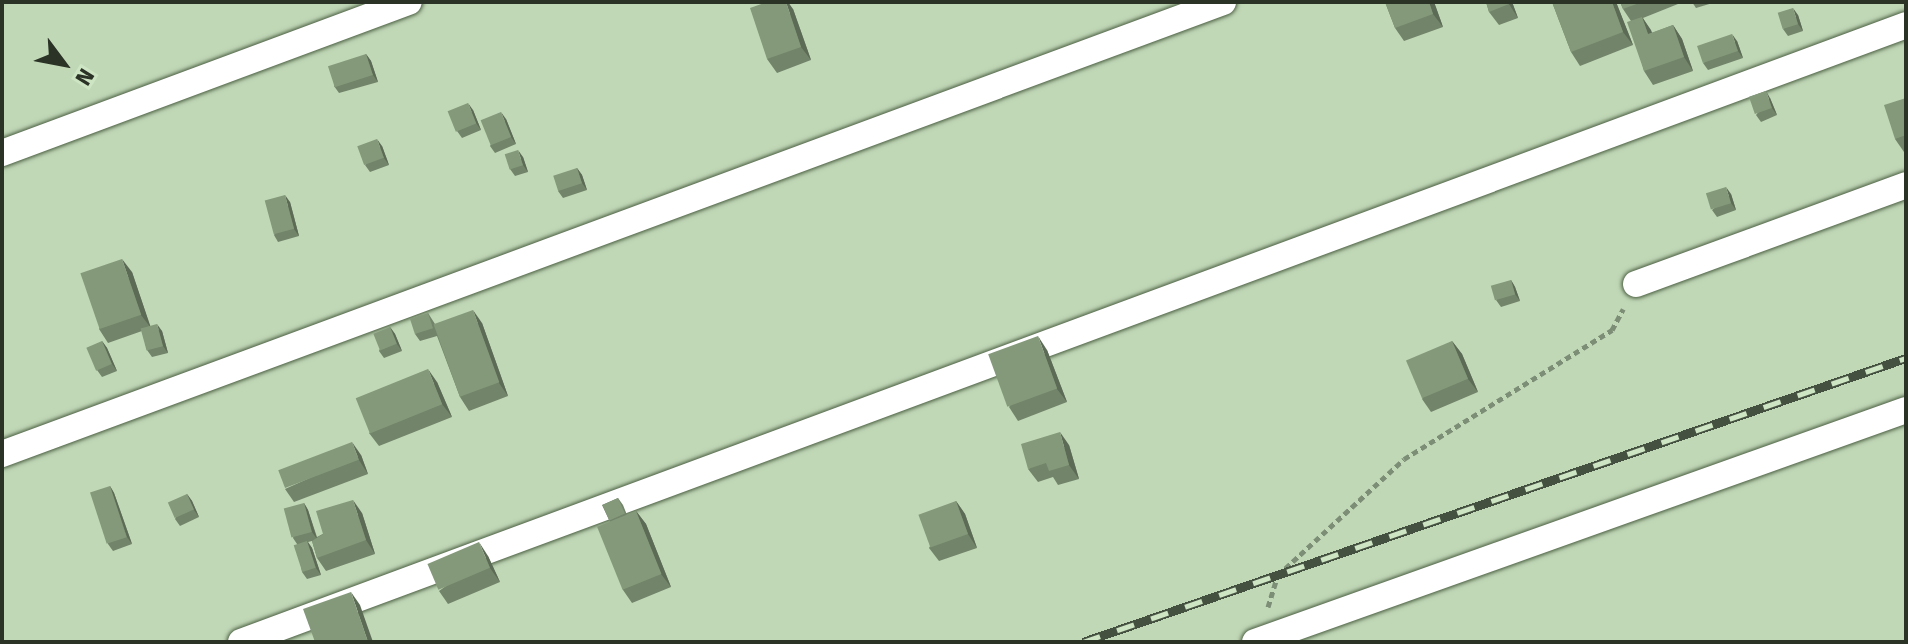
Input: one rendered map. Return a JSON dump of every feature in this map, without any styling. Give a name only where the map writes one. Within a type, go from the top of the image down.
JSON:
[{"type":"street","points":[[2,153],[409,2]]},
{"type":"street","points":[[2,454],[1223,2]]},
{"type":"street","points":[[241,642],[1906,25]]},
{"type":"street","points":[[1636,284],[1906,185]]},
{"type":"street","points":[[1256,642],[1906,410]]},
{"type":"path","points":[[1256,642],[1278,575],[1404,459],[1612,330],[1636,284]]},
{"type":"building","points":[[767,2],[786,2],[801,47],[767,59],[750,8]]},
{"type":"building","points":[[1385,2],[1429,2],[1433,14],[1395,28]]},
{"type":"building","points":[[1486,2],[1508,2],[1509,4],[1489,12]]},
{"type":"building","points":[[1552,2],[1612,2],[1623,32],[1571,52]]},
{"type":"building","points":[[1620,2],[1642,2],[1623,9]]},
{"type":"building","points":[[1793,8],[1798,24],[1783,29],[1778,13]]},
{"type":"building","points":[[1642,17],[1648,34],[1673,25],[1684,57],[1644,71],[1627,22]]},
{"type":"building","points":[[1732,34],[1738,51],[1703,63],[1697,46]]},
{"type":"building","points":[[366,54],[373,75],[335,87],[328,66]]},
{"type":"building","points":[[1766,91],[1772,108],[1755,114],[1749,97]]},
{"type":"building","points":[[1906,98],[1906,135],[1895,139],[1884,105]]},
{"type":"building","points":[[468,103],[476,123],[456,132],[448,111]]},
{"type":"building","points":[[501,112],[511,137],[491,145],[481,120]]},
{"type":"building","points":[[377,139],[384,158],[364,165],[357,146]]},
{"type":"building","points":[[518,150],[523,165],[510,170],[505,154]]},
{"type":"building","points":[[577,168],[582,183],[558,191],[553,176]]},
{"type":"building","points":[[1726,187],[1731,203],[1711,209],[1706,193]]},
{"type":"building","points":[[285,195],[294,229],[274,234],[265,200]]},
{"type":"building","points":[[122,259],[141,315],[100,329],[80,273]]},
{"type":"building","points":[[1511,280],[1515,294],[1495,300],[1491,286]]},
{"type":"building","points":[[473,310],[499,382],[460,397],[434,324]]},
{"type":"building","points":[[428,313],[433,328],[415,334],[410,319]]},
{"type":"building","points":[[157,324],[163,346],[147,351],[141,328]]},
{"type":"building","points":[[390,327],[397,344],[380,350],[373,334]]},
{"type":"building","points":[[1038,336],[1057,389],[1007,407],[988,354]]},
{"type":"building","points":[[102,341],[112,364],[96,371],[86,348]]},
{"type":"building","points":[[1452,341],[1468,379],[1422,398],[1406,361]]},
{"type":"building","points":[[428,369],[442,404],[370,433],[356,398]]},
{"type":"building","points":[[1060,432],[1069,465],[1049,471],[1046,463],[1028,469],[1021,444]]},
{"type":"building","points":[[352,442],[359,460],[285,488],[278,470]]},
{"type":"building","points":[[110,486],[127,537],[107,544],[90,492]]},
{"type":"building","points":[[187,494],[194,510],[175,518],[168,503]]},
{"type":"building","points":[[618,498],[625,514],[609,520],[602,505]]},
{"type":"building","points":[[353,500],[366,540],[317,558],[312,541],[323,534],[316,511]]},
{"type":"building","points":[[956,501],[968,534],[930,548],[918,515]]},
{"type":"building","points":[[304,503],[312,532],[291,537],[284,508]]},
{"type":"building","points":[[636,511],[661,574],[623,590],[597,527]]},
{"type":"building","points":[[307,541],[316,568],[302,572],[294,545]]},
{"type":"building","points":[[479,542],[490,568],[438,590],[427,564]]},
{"type":"building","points":[[351,592],[368,642],[315,642],[303,609]]},
{"type":"railway","points":[[1083,642],[1906,358]]}]
